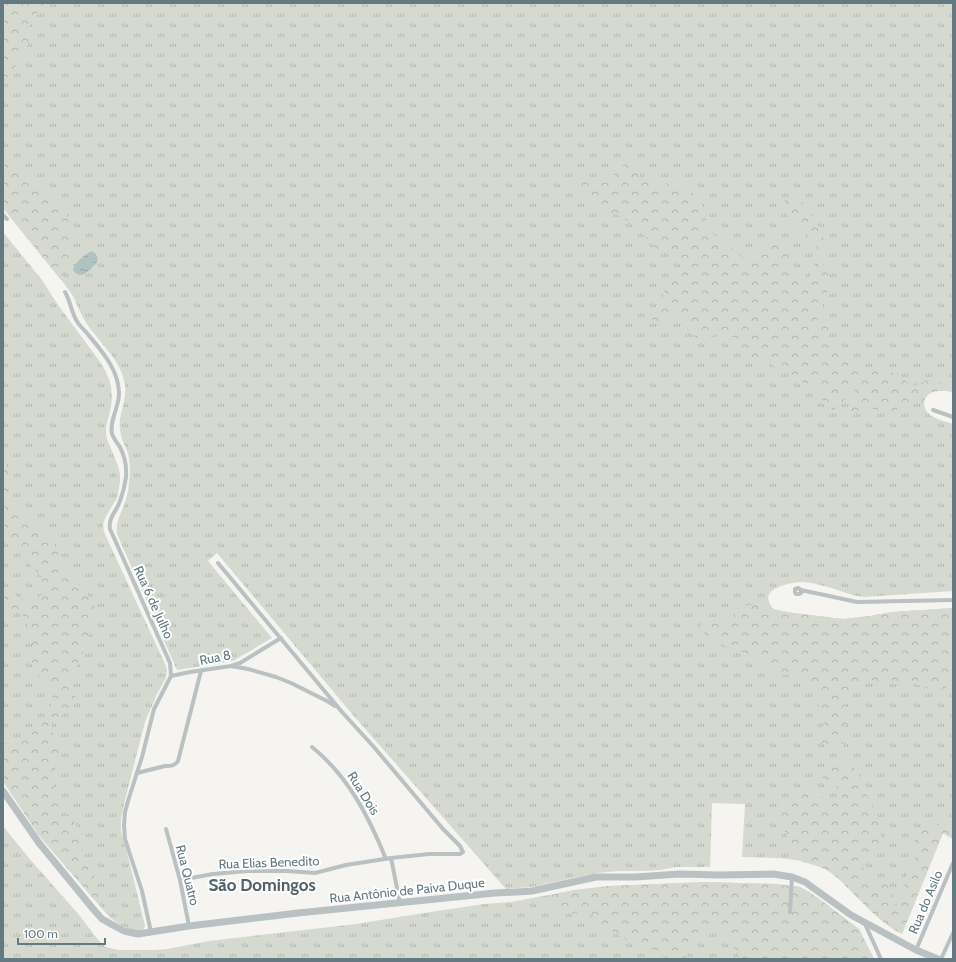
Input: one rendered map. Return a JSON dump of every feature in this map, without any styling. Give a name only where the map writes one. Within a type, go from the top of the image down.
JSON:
[{"type":"street","points":[[3,215],[7,220]]},
{"type":"street","name":"Rua 6 de Julho","points":[[65,292],[68,296],[73,315],[113,367],[117,379],[119,393],[112,434],[125,461],[126,476],[120,502],[113,514],[110,529],[170,663],[171,676]]},
{"type":"street","points":[[933,410],[953,417]]},
{"type":"street","points":[[218,563],[342,712]]},
{"type":"street","points":[[801,590],[856,602],[953,600]]},
{"type":"street","name":"Rua 8","points":[[171,676],[232,666],[281,638]]},
{"type":"street","points":[[232,666],[276,677],[291,683],[327,701],[342,712]]},
{"type":"street","points":[[137,772],[170,766],[178,761],[201,671]]},
{"type":"street","points":[[152,932],[142,891],[126,839],[124,825],[125,812],[154,709],[171,676]]},
{"type":"street","name":"Rua Elias Benedito","points":[[180,880],[213,874],[247,871],[315,873],[351,864],[389,858],[430,854],[455,855],[462,853],[463,850],[460,846],[342,712]]},
{"type":"street","name":"Rua Dois","points":[[312,747],[324,756],[355,794],[389,858],[400,903]]},
{"type":"street","name":"Rua Antônio de Paiva Duque","points":[[3,791],[40,843],[99,916],[111,924],[131,933],[138,934],[190,926],[495,893],[532,891],[596,877],[636,877],[679,874],[773,874],[792,877],[805,882],[864,923],[916,950],[940,959]]},
{"type":"street","name":"Rua Quatro","points":[[166,829],[180,880],[190,926]]},
{"type":"street","name":"Rua do Asilo","points":[[916,950],[953,863]]},
{"type":"street","points":[[790,912],[792,877]]},
{"type":"street","points":[[864,923],[881,959]]},
{"type":"street","points":[[940,959],[953,933]]},
{"type":"green space","points":[[3,3],[953,3],[953,392],[940,391],[931,393],[925,398],[924,406],[927,412],[936,418],[953,424],[953,591],[864,597],[808,582],[799,582],[777,588],[771,592],[768,598],[770,605],[776,610],[844,619],[892,612],[953,608],[953,839],[943,833],[902,934],[882,921],[841,881],[827,870],[797,860],[742,857],[745,804],[712,803],[710,867],[676,867],[660,870],[597,873],[531,887],[506,889],[353,715],[217,553],[208,561],[272,638],[233,661],[177,670],[117,534],[118,519],[128,493],[130,472],[129,456],[120,430],[120,419],[125,391],[123,376],[114,359],[90,329],[68,289],[3,208]]},
{"type":"green space","points":[[3,3],[45,3],[34,17],[28,28],[28,43],[22,58],[8,76],[3,86]]},
{"type":"green space","points":[[3,150],[12,161],[29,175],[39,187],[50,193],[66,212],[70,226],[68,247],[71,262],[61,280],[3,208]]},
{"type":"green space","points":[[624,162],[630,162],[637,165],[640,179],[642,181],[653,179],[659,189],[662,190],[667,183],[676,179],[681,182],[684,188],[692,192],[701,202],[706,215],[709,230],[729,245],[739,255],[745,258],[750,257],[756,255],[776,242],[781,241],[786,244],[787,254],[791,258],[792,262],[792,270],[799,277],[802,289],[816,262],[813,254],[817,246],[801,226],[795,228],[792,225],[788,218],[784,199],[792,198],[802,202],[822,231],[825,248],[820,259],[826,270],[829,285],[817,321],[828,326],[830,341],[833,345],[845,355],[863,366],[898,374],[911,386],[934,379],[940,384],[945,384],[953,388],[953,392],[939,391],[930,393],[925,399],[924,404],[909,402],[890,413],[863,408],[851,418],[848,408],[855,389],[855,383],[849,382],[844,400],[838,407],[829,411],[815,388],[807,383],[793,381],[788,373],[767,362],[750,360],[745,356],[740,343],[735,338],[720,334],[700,339],[697,338],[691,333],[683,318],[674,310],[670,317],[664,322],[645,317],[661,309],[666,282],[676,277],[680,272],[682,269],[682,261],[660,251],[639,230],[623,217],[607,211],[585,199],[570,180],[575,178],[592,183],[608,183],[614,181],[615,178],[613,175],[616,173],[625,176],[625,169],[622,164]]},
{"type":"green space","points":[[3,232],[42,280],[58,305],[98,359],[109,379],[112,398],[106,433],[118,466],[120,482],[117,498],[105,518],[103,525],[104,532],[167,670],[166,678],[157,694],[145,722],[121,819],[121,831],[145,926],[143,930],[137,932],[122,926],[105,912],[38,834],[3,781]]},
{"type":"green space","points":[[3,457],[8,468],[11,500],[25,521],[38,528],[51,540],[64,567],[95,606],[94,620],[80,660],[71,678],[76,695],[73,707],[51,722],[54,736],[60,742],[62,750],[54,772],[59,804],[64,815],[74,820],[76,826],[82,833],[84,840],[82,852],[84,856],[90,860],[96,882],[103,895],[103,900],[99,905],[38,834],[3,781],[3,744],[19,741],[33,730],[50,708],[53,693],[50,686],[41,679],[31,661],[32,656],[38,649],[29,640],[28,627],[25,618],[19,613],[15,612],[3,615],[3,587],[23,600],[37,599],[41,595],[42,577],[10,544],[3,534],[3,513],[5,507],[3,503]]},
{"type":"green space","points":[[751,605],[770,605],[773,609],[777,610],[844,619],[892,612],[953,608],[953,684],[936,691],[913,683],[905,682],[887,684],[872,680],[860,684],[851,692],[845,709],[847,723],[839,734],[844,747],[839,749],[826,746],[822,743],[821,739],[824,715],[817,702],[820,693],[817,688],[792,674],[783,676],[777,675],[752,655],[732,650],[712,639],[700,629],[700,626],[705,622],[723,619],[737,619],[735,616],[736,609]]},
{"type":"green space","points":[[842,762],[855,769],[875,810],[880,824],[880,842],[864,865],[863,874],[869,882],[883,883],[887,885],[895,899],[898,914],[902,899],[901,894],[908,870],[915,860],[916,854],[913,844],[917,834],[923,829],[942,823],[948,825],[953,831],[953,839],[943,833],[902,934],[876,916],[832,873],[819,866],[802,862],[789,841],[779,817],[774,812],[774,809],[796,795],[804,786],[817,795],[832,799],[835,803],[839,803],[842,800],[841,794],[835,784],[824,779],[819,772],[826,766]]},
{"type":"green space","points":[[3,826],[80,916],[98,940],[106,947],[118,950],[167,949],[209,941],[356,924],[484,904],[511,902],[575,890],[609,886],[705,882],[776,884],[800,887],[822,901],[859,929],[874,959],[3,959]]},
{"type":"green space","points":[[705,882],[776,884],[800,887],[822,901],[859,929],[874,959],[742,959],[732,945],[724,929],[714,922],[704,937],[693,946],[685,959],[667,959],[645,946],[635,944],[614,932],[604,929],[593,916],[587,913],[582,912],[565,914],[554,909],[548,902],[551,895],[575,890],[609,886]]},
{"type":"water","points":[[92,251],[97,256],[97,262],[86,273],[79,275],[73,270],[75,264],[83,256]]},
{"type":"district","name":"São Domingos","points":[[262,885]]}]
